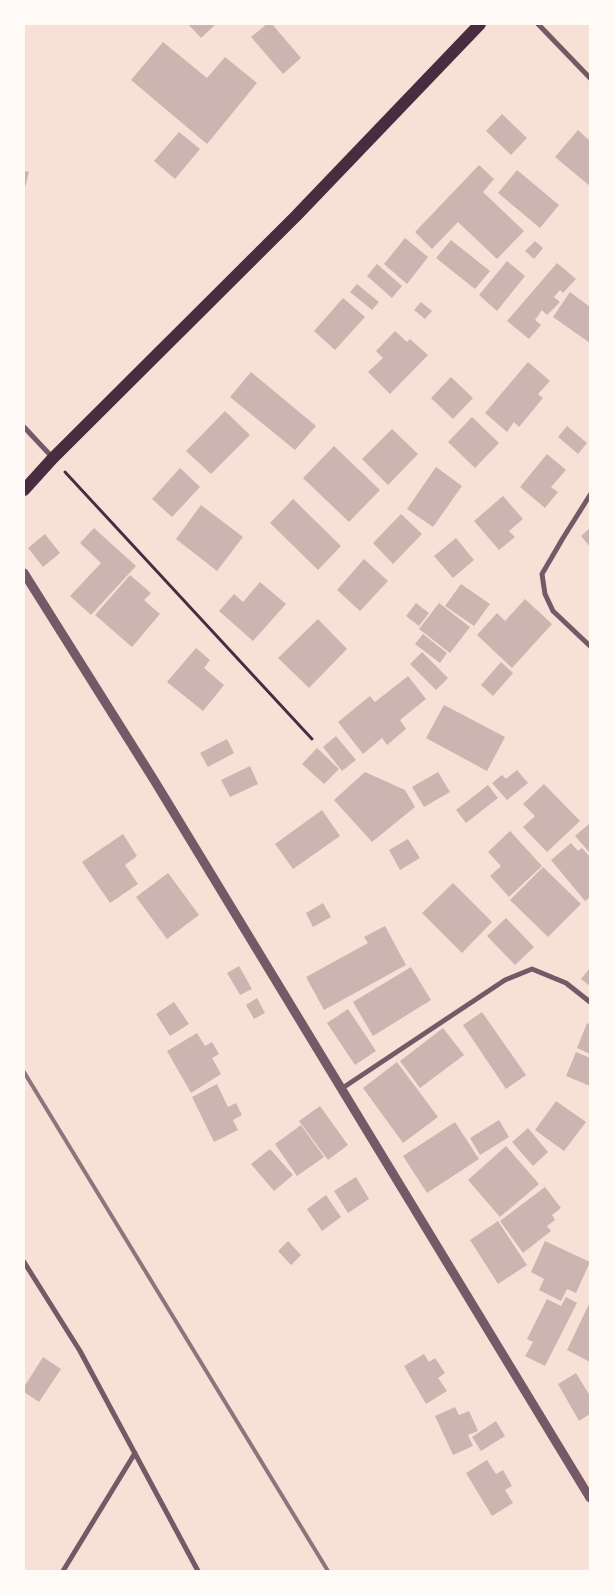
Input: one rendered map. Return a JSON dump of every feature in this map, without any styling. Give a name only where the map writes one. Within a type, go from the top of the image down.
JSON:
[{"type":"main road","points":[[24,490],[53,458],[296,216],[480,24]]},
{"type":"street","points":[[538,24],[590,78]]},
{"type":"street","points":[[24,427],[53,458]]},
{"type":"street","points":[[590,496],[542,574],[545,594],[553,611],[590,646]]},
{"type":"street","points":[[24,573],[154,780],[590,1498]]},
{"type":"street","points":[[341,1089],[505,980],[532,969],[566,983],[590,1002]]},
{"type":"street","points":[[24,1262],[80,1351],[198,1571]]},
{"type":"street","points":[[63,1571],[135,1453]]},
{"type":"path","points":[[53,458],[312,739]]},
{"type":"building","points":[[188,24],[216,24],[201,38]]},
{"type":"building","points":[[267,24],[272,24],[301,58],[283,74],[251,37]]},
{"type":"building","points":[[163,42],[207,78],[225,57],[257,83],[207,144],[131,80]]},
{"type":"building","points":[[502,114],[527,138],[511,155],[486,131]]},
{"type":"building","points":[[578,130],[590,141],[590,186],[555,157]]},
{"type":"building","points":[[179,132],[200,149],[175,179],[154,161]]},
{"type":"building","points":[[479,165],[494,179],[483,192],[524,231],[497,259],[458,222],[432,249],[415,232]]},
{"type":"building","points":[[517,170],[559,205],[540,228],[498,193]]},
{"type":"building","points":[[24,171],[29,172],[24,192]]},
{"type":"building","points":[[405,238],[428,257],[407,284],[384,264]]},
{"type":"building","points":[[451,240],[490,271],[475,289],[436,258]]},
{"type":"building","points":[[535,241],[543,248],[534,259],[525,251]]},
{"type":"building","points":[[507,261],[525,276],[497,311],[479,295]]},
{"type":"building","points":[[557,263],[576,279],[563,293],[560,290],[554,297],[560,302],[547,315],[542,310],[535,320],[541,325],[529,339],[507,321]]},
{"type":"building","points":[[377,264],[402,286],[392,298],[367,276]]},
{"type":"building","points":[[357,284],[379,302],[372,310],[350,292]]},
{"type":"building","points":[[570,292],[590,307],[590,343],[553,317]]},
{"type":"building","points":[[343,298],[365,317],[335,350],[314,331]]},
{"type":"building","points":[[421,302],[432,311],[425,319],[414,310]]},
{"type":"building","points":[[395,331],[407,342],[410,339],[428,355],[390,394],[368,372],[383,358],[376,351]]},
{"type":"building","points":[[528,362],[550,381],[538,394],[543,398],[519,427],[514,422],[507,432],[485,413]]},
{"type":"building","points":[[251,372],[316,426],[295,450],[230,397]]},
{"type":"building","points":[[451,377],[473,398],[453,419],[431,398]]},
{"type":"building","points":[[225,411],[250,435],[211,474],[186,451]]},
{"type":"building","points":[[472,417],[499,443],[475,468],[448,442]]},
{"type":"building","points":[[567,426],[587,443],[578,454],[558,437]]},
{"type":"building","points":[[392,429],[418,454],[388,485],[362,459]]},
{"type":"building","points":[[334,446],[380,490],[349,522],[303,478]]},
{"type":"building","points":[[547,454],[566,470],[551,487],[558,492],[545,508],[520,487]]},
{"type":"building","points":[[436,467],[462,486],[433,527],[407,509]]},
{"type":"building","points":[[180,468],[200,487],[172,517],[152,499]]},
{"type":"building","points":[[503,496],[523,519],[509,531],[515,537],[499,550],[474,521]]},
{"type":"building","points":[[293,499],[341,546],[318,570],[270,523]]},
{"type":"building","points":[[201,505],[243,537],[217,571],[176,539]]},
{"type":"building","points":[[401,514],[422,534],[393,564],[373,543]]},
{"type":"building","points":[[94,528],[136,566],[91,615],[70,596],[101,563],[80,543]]},
{"type":"building","points":[[590,528],[590,547],[581,536]]},
{"type":"building","points":[[45,534],[60,553],[43,567],[28,548]]},
{"type":"building","points":[[456,538],[474,560],[453,578],[434,556]]},
{"type":"building","points":[[364,559],[388,581],[360,611],[337,590]]},
{"type":"building","points":[[130,575],[151,593],[144,600],[160,614],[132,647],[95,615]]},
{"type":"building","points":[[260,582],[286,604],[253,641],[219,611],[234,594],[243,602]]},
{"type":"building","points":[[461,584],[490,604],[474,626],[445,606]]},
{"type":"building","points":[[525,599],[552,624],[512,668],[477,635],[497,613],[505,621]]},
{"type":"building","points":[[416,603],[429,613],[419,626],[406,616]]},
{"type":"building","points":[[439,603],[470,627],[450,653],[419,629]]},
{"type":"building","points":[[318,619],[347,649],[309,688],[278,658]]},
{"type":"building","points":[[423,634],[447,653],[440,663],[415,644]]},
{"type":"building","points":[[196,648],[210,660],[204,668],[224,685],[203,711],[167,682]]},
{"type":"building","points":[[422,652],[448,678],[436,690],[410,664]]},
{"type":"building","points":[[501,662],[513,673],[493,696],[481,685]]},
{"type":"building","points":[[408,676],[426,699],[400,720],[406,729],[387,745],[382,738],[363,754],[338,722],[370,696],[375,702]]},
{"type":"building","points":[[444,705],[505,737],[487,771],[426,738]]},
{"type":"building","points":[[336,736],[356,760],[342,771],[323,747]]},
{"type":"building","points":[[227,739],[234,753],[208,767],[200,753]]},
{"type":"building","points":[[317,748],[339,769],[324,784],[302,764]]},
{"type":"building","points":[[250,766],[258,784],[230,797],[221,780]]},
{"type":"building","points":[[517,770],[528,783],[507,800],[492,783],[502,775],[506,779]]},
{"type":"building","points":[[365,772],[405,790],[415,807],[372,842],[334,800]]},
{"type":"building","points":[[438,772],[450,792],[424,807],[412,787]]},
{"type":"building","points":[[544,784],[580,821],[547,852],[523,827],[535,816],[523,804]]},
{"type":"building","points":[[488,785],[498,798],[466,823],[456,810]]},
{"type":"building","points":[[322,810],[340,836],[293,869],[275,844]]},
{"type":"building","points":[[589,824],[590,826],[590,853],[575,836]]},
{"type":"building","points":[[510,831],[542,866],[509,897],[490,876],[501,866],[488,852]]},
{"type":"building","points":[[123,834],[137,856],[125,865],[138,884],[110,903],[82,862]]},
{"type":"building","points":[[408,839],[420,858],[400,870],[389,850]]},
{"type":"building","points":[[571,843],[578,851],[582,848],[590,857],[590,897],[585,901],[551,860]]},
{"type":"building","points":[[543,867],[581,904],[548,937],[510,900]]},
{"type":"building","points":[[168,873],[199,915],[167,939],[136,897]]},
{"type":"building","points":[[453,883],[492,922],[462,953],[422,913]]},
{"type":"building","points":[[323,903],[331,917],[313,927],[306,913]]},
{"type":"building","points":[[506,918],[534,947],[515,965],[487,936]]},
{"type":"building","points":[[385,926],[406,965],[324,1010],[306,977],[368,943],[364,937]]},
{"type":"building","points":[[239,966],[252,989],[240,995],[227,973]]},
{"type":"building","points":[[411,967],[431,1000],[373,1036],[353,1002]]},
{"type":"building","points":[[590,968],[590,986],[581,979]]},
{"type":"building","points":[[257,998],[265,1013],[254,1019],[246,1005]]},
{"type":"building","points":[[174,1002],[189,1024],[170,1036],[156,1014]]},
{"type":"building","points":[[348,1009],[376,1051],[355,1065],[327,1023]]},
{"type":"building","points":[[482,1012],[526,1075],[506,1089],[463,1025]]},
{"type":"building","points":[[587,1023],[590,1025],[590,1054],[577,1048]]},
{"type":"building","points":[[443,1028],[464,1055],[420,1088],[400,1061]]},
{"type":"building","points":[[197,1033],[205,1046],[212,1042],[219,1054],[212,1058],[221,1074],[191,1093],[167,1051]]},
{"type":"building","points":[[576,1052],[590,1058],[590,1086],[566,1076]]},
{"type":"building","points":[[397,1062],[438,1117],[403,1143],[363,1088]]},
{"type":"building","points":[[217,1084],[228,1107],[236,1103],[242,1115],[233,1120],[238,1130],[214,1142],[192,1097]]},
{"type":"building","points":[[556,1101],[586,1122],[564,1151],[535,1130]]},
{"type":"building","points":[[320,1106],[348,1145],[328,1160],[299,1121]]},
{"type":"building","points":[[499,1120],[509,1137],[480,1155],[470,1138]]},
{"type":"building","points":[[455,1122],[479,1159],[427,1193],[403,1156]]},
{"type":"building","points":[[301,1125],[324,1157],[297,1176],[275,1144]]},
{"type":"building","points":[[528,1128],[548,1152],[533,1166],[512,1142]]},
{"type":"building","points":[[506,1146],[539,1184],[500,1217],[468,1180]]},
{"type":"building","points":[[270,1149],[293,1175],[274,1191],[251,1164]]},
{"type":"building","points":[[356,1177],[369,1199],[348,1213],[334,1191]]},
{"type":"building","points":[[545,1187],[561,1208],[552,1215],[555,1220],[547,1226],[551,1231],[523,1253],[500,1221]]},
{"type":"building","points":[[326,1195],[341,1217],[322,1231],[307,1209]]},
{"type":"building","points":[[498,1221],[527,1265],[498,1284],[470,1240]]},
{"type":"building","points":[[288,1241],[301,1255],[291,1265],[278,1251]]},
{"type":"building","points":[[545,1241],[590,1262],[576,1293],[567,1289],[561,1301],[539,1290],[544,1279],[531,1272]]},
{"type":"building","points":[[566,1297],[577,1303],[545,1366],[525,1356],[533,1342],[527,1339],[547,1299],[561,1306]]},
{"type":"building","points":[[590,1302],[590,1362],[567,1350]]},
{"type":"building","points":[[424,1354],[429,1362],[435,1358],[445,1373],[438,1378],[447,1391],[426,1404],[404,1366]]},
{"type":"building","points":[[43,1357],[61,1369],[39,1402],[24,1392],[24,1387]]},
{"type":"building","points":[[576,1373],[590,1396],[590,1414],[579,1421],[558,1384]]},
{"type":"building","points":[[455,1407],[459,1415],[469,1411],[478,1431],[468,1435],[473,1446],[453,1455],[435,1416]]},
{"type":"building","points":[[496,1421],[505,1436],[481,1451],[472,1437]]},
{"type":"building","points":[[487,1460],[496,1474],[503,1470],[512,1486],[505,1490],[513,1503],[492,1516],[466,1473]]},
{"type":"railway","points":[[24,1072],[328,1571]]}]
